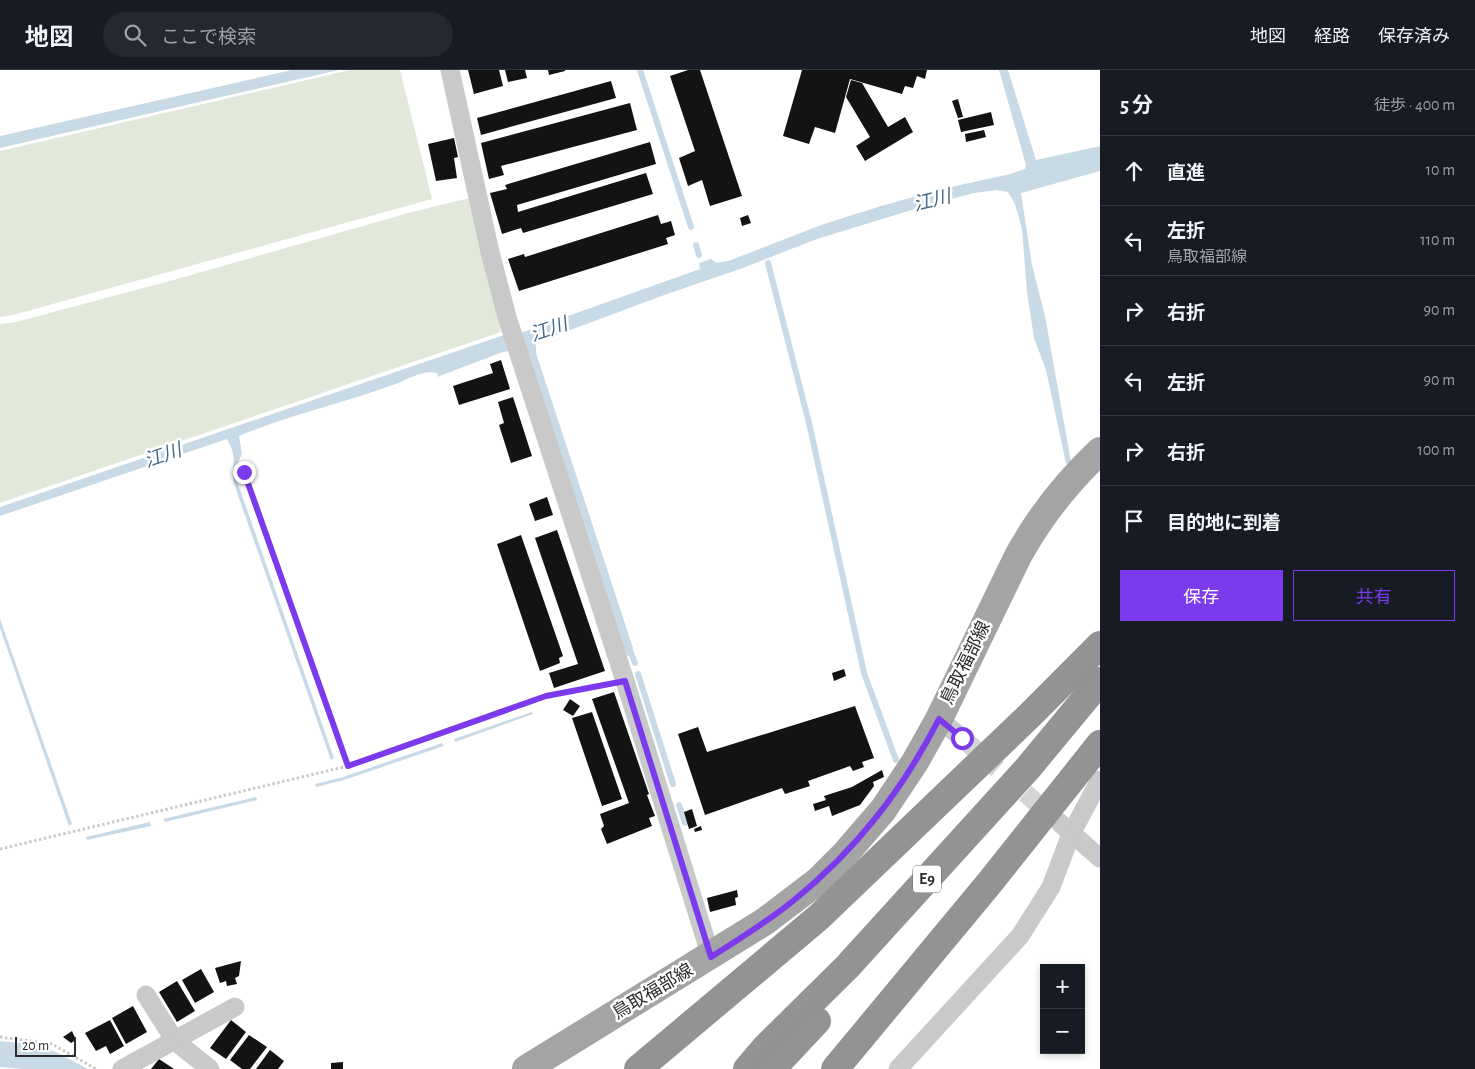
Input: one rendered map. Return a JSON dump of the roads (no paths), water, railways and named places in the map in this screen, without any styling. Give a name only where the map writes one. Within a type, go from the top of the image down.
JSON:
[{"type":"highway","points":[[638,1069],[819,917],[1029,716],[1100,645]]},
{"type":"highway","name":"E9","points":[[747,1069],[765,1048],[847,967],[1028,768],[1100,681]]},
{"type":"highway","name":"E9","points":[[772,1069],[932,900],[1100,709]]},
{"type":"highway","points":[[835,1069],[1100,744]]},
{"type":"main road","name":"鳥取福部線","points":[[526,1069],[711,957],[792,903],[818,881],[867,831],[899,788],[939,719],[1029,536],[1051,504],[1071,480],[1100,451]]},
{"type":"street","points":[[450,70],[490,252],[507,317],[625,681],[711,957]]},
{"type":"street","points":[[939,719],[962,738]]},
{"type":"street","points":[[898,1069],[1020,936],[1051,887],[1066,828],[1100,780]]},
{"type":"street","points":[[1066,828],[1100,858]]},
{"type":"street","points":[[146,995],[175,1041],[210,1069]]},
{"type":"street","points":[[122,1069],[235,1007]]},
{"type":"water","points":[[292,70],[339,70],[0,148],[0,136]]},
{"type":"water","name":"江川","points":[[999,70],[1008,70],[1036,160],[1100,146],[1100,171],[1021,193],[1032,265],[1045,316],[1071,462],[1070,468],[1066,463],[1046,370],[1034,338],[1027,292],[1022,229],[1015,204],[1008,192],[997,190],[974,193],[915,209],[817,239],[536,344],[536,353],[633,648],[632,655],[626,656],[523,347],[500,353],[437,377],[438,374],[434,372],[418,375],[378,390],[278,421],[239,436],[242,454],[236,466],[236,478],[334,758],[331,760],[233,481],[233,456],[227,439],[0,516],[0,507],[501,336],[523,332],[700,269],[699,263],[711,259],[717,263],[731,260],[821,225],[881,206],[1025,169],[1026,165]]},
{"type":"water","points":[[0,619],[72,824],[69,826],[0,628]]},
{"type":"water","points":[[532,712],[533,714],[455,742],[454,739]]},
{"type":"water","points":[[442,743],[444,746],[344,780],[316,787],[315,784],[343,777]]},
{"type":"water","points":[[256,797],[257,800],[165,822],[163,819]]},
{"type":"water","points":[[150,822],[151,826],[87,840],[86,837]]},
{"type":"water","points":[[0,1041],[31,1044],[54,1051],[88,1069],[0,1067]]},
{"type":"waterway","points":[[640,70],[691,227]]},
{"type":"waterway","points":[[696,245],[699,255]]},
{"type":"waterway","points":[[768,263],[809,423],[864,673],[896,760]]},
{"type":"waterway","points":[[629,648],[635,663]]},
{"type":"waterway","points":[[638,674],[673,784]]},
{"type":"waterway","points":[[679,805],[685,823]]},
{"type":"tunnel","points":[[962,738],[1055,819]]}]
